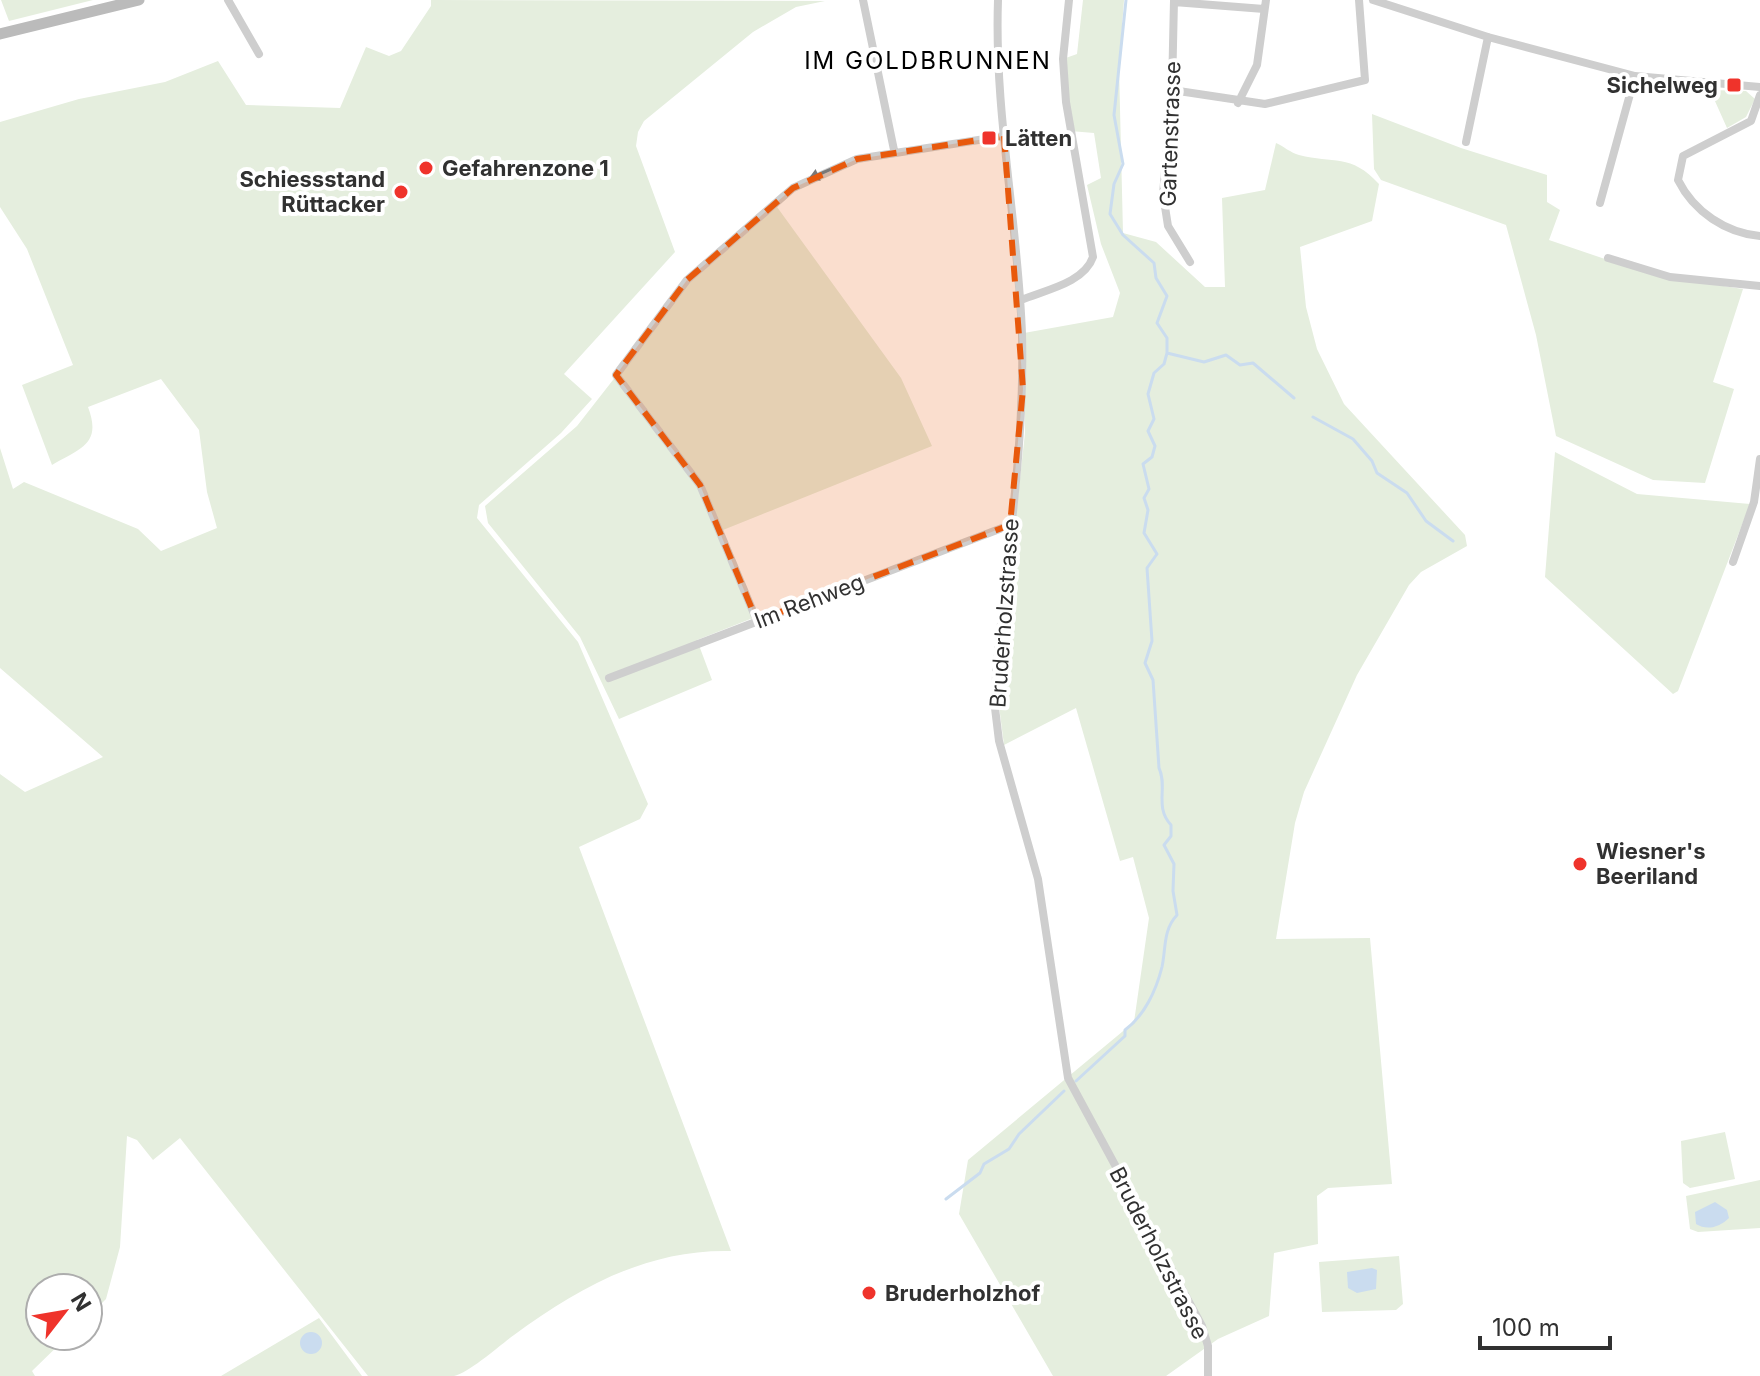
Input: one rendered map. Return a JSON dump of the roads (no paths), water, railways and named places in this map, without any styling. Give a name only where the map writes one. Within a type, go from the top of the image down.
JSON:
[{"type":"main road","points":[[0,34],[139,0]]},
{"type":"street","points":[[228,0],[259,54]]},
{"type":"street","points":[[863,0],[894,150]]},
{"type":"street","name":"Bruderholzstrasse","points":[[998,0],[997,50],[1021,300],[1022,422],[996,674],[996,725],[1038,879],[1068,1078],[1202,1326],[1208,1346],[1208,1376]]},
{"type":"street","points":[[1021,300],[1080,276],[1089,269],[1093,257],[1066,102],[1063,59],[1069,0]]},
{"type":"street","points":[[1172,90],[1238,103],[1265,104],[1365,80],[1359,0]]},
{"type":"street","points":[[1373,0],[1488,37],[1635,76],[1760,87]]},
{"type":"street","points":[[1174,1],[1265,4],[1257,65],[1238,103]]},
{"type":"street","name":"Gartenstrasse","points":[[1174,1],[1172,90],[1163,194],[1168,226],[1190,262]]},
{"type":"street","points":[[1466,142],[1488,37]]},
{"type":"street","points":[[1600,203],[1635,76]]},
{"type":"street","points":[[1760,95],[1751,121],[1683,156],[1678,180],[1698,207],[1723,227],[1742,235],[1760,236]]},
{"type":"street","points":[[757,621],[700,485],[616,375],[687,280],[793,188],[857,159],[894,150],[1004,136]]},
{"type":"street","points":[[1608,258],[1670,277],[1760,286]]},
{"type":"street","points":[[1733,562],[1754,502],[1760,459]]},
{"type":"street","name":"Im Rehweg","points":[[609,678],[1010,525]]},
{"type":"water","points":[[1715,1202],[1727,1210],[1729,1218],[1713,1227],[1696,1224],[1695,1212]]},
{"type":"water","points":[[1377,1270],[1376,1289],[1357,1293],[1348,1288],[1347,1272]]},
{"type":"water","points":[[307,1332],[315,1332],[322,1343],[315,1354],[307,1354],[300,1347],[300,1339]]},
{"type":"waterway","points":[[1076,1081],[1125,1036],[1125,1030],[1138,1018],[1148,1002],[1162,967],[1167,933],[1177,915],[1173,891],[1174,864],[1164,845],[1171,836],[1171,825],[1162,804],[1153,680],[1145,663],[1152,641],[1147,568],[1157,554],[1144,533],[1148,510],[1144,498],[1149,489],[1143,464],[1152,457],[1155,446],[1148,431],[1154,419],[1148,394],[1154,373],[1164,364],[1167,353],[1167,338],[1157,323],[1167,296],[1156,278],[1154,263],[1123,235],[1110,214],[1114,184],[1123,164],[1114,115],[1126,0]]},
{"type":"waterway","points":[[1167,353],[1204,362],[1226,355],[1240,365],[1253,363],[1294,398]]},
{"type":"waterway","points":[[1313,417],[1353,439],[1372,461],[1377,473],[1407,493],[1426,521],[1453,541]]},
{"type":"waterway","points":[[946,1199],[980,1173],[984,1164],[1009,1149],[1019,1134],[1064,1091]]},
{"type":"place","name":"Sichelweg","points":[[1734,85]]},
{"type":"place","name":"Lätten","points":[[989,138]]},
{"type":"place","name":"Gefahrenzone 1","points":[[426,168]]},
{"type":"place","name":"Schiessstand Rüttacker","points":[[401,192]]},
{"type":"place","name":"Wiesner's Beeriland","points":[[1580,864]]},
{"type":"place","name":"Bruderholzhof","points":[[869,1293]]},
{"type":"district","name":"IM GOLDBRUNNEN","points":[[928,60]]}]
